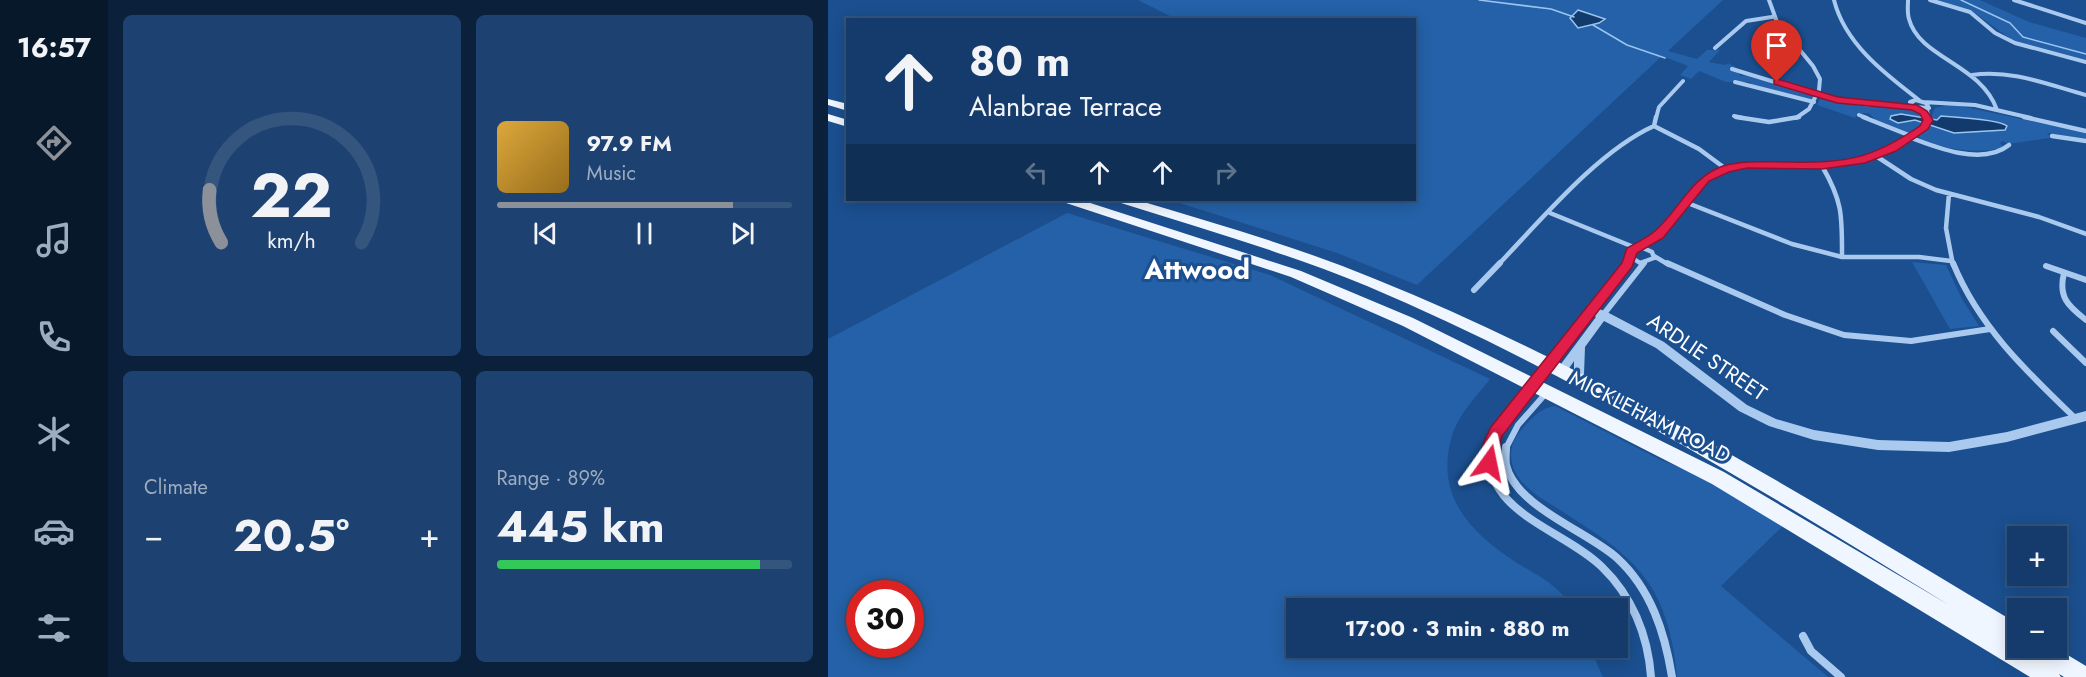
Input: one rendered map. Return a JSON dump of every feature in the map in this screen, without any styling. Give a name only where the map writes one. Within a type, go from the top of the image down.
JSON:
[{"type":"main road","points":[[830,103],[846,107]]},
{"type":"main road","points":[[828,117],[846,123]]},
{"type":"main road","name":"MICKLEHAM ROAD","points":[[1073,201],[1268,264],[1335,289],[1399,318],[1718,478],[2050,677]]},
{"type":"main road","name":"MICKLEHAM ROAD","points":[[1128,201],[1339,270],[1401,295],[1582,382],[1719,456],[2007,629]]},
{"type":"main road","points":[[1539,387],[1553,369]]},
{"type":"main road","points":[[2054,658],[2085,677]]},
{"type":"street","points":[[1734,116],[1767,122],[1785,121],[1807,113],[1821,85],[1818,75],[1772,17],[1769,0]]},
{"type":"street","points":[[1553,369],[1580,346],[1650,258],[1659,235],[1705,179],[1726,169],[1762,164],[1822,166],[1876,156],[1924,127],[1928,117],[1928,108],[1909,93],[1853,38],[1839,18],[1834,0]]},
{"type":"street","points":[[1908,0],[1908,12],[1918,33],[1941,56],[1972,75],[1990,91],[1996,102],[1997,110]]},
{"type":"street","points":[[1930,0],[1970,12],[1995,33],[2015,44],[2086,62]]},
{"type":"street","points":[[2014,0],[2086,23]]},
{"type":"street","points":[[1715,48],[1742,21],[1756,17],[1772,17]]},
{"type":"street","points":[[1732,69],[1817,95],[1856,103],[1895,105],[1921,101],[1942,102],[1997,110],[2086,131]]},
{"type":"street","points":[[1972,75],[2005,74],[2086,94]]},
{"type":"street","points":[[1654,126],[1659,107],[1683,81]]},
{"type":"street","points":[[1735,82],[1814,102]]},
{"type":"street","points":[[1909,93],[1912,104],[1928,117]]},
{"type":"street","points":[[1920,109],[1942,102]]},
{"type":"street","points":[[1859,115],[1910,136],[1973,154],[2002,152],[2009,145]]},
{"type":"street","points":[[1474,290],[1574,187],[1637,133],[1654,126],[1699,149],[1726,169]]},
{"type":"street","points":[[2052,136],[2086,141]]},
{"type":"street","points":[[1876,156],[1911,179],[1949,194],[2039,217],[2086,234]]},
{"type":"street","points":[[1822,166],[1836,190],[1842,210],[1842,257]]},
{"type":"street","points":[[1949,194],[1944,224],[1951,261],[1971,300],[1990,329],[2029,373],[2081,418]]},
{"type":"street","points":[[1685,202],[1792,244],[1842,257],[1919,257],[1951,261]]},
{"type":"street","points":[[1550,213],[1615,242],[1638,247],[1650,258]]},
{"type":"street","points":[[1553,369],[1591,310],[1631,255],[1638,247],[1659,235]]},
{"type":"street","points":[[1615,242],[1631,255],[1650,258],[1800,322],[1844,335],[1911,341],[1990,329]]},
{"type":"street","points":[[2046,266],[2086,280]]},
{"type":"street","points":[[2064,273],[2060,286],[2061,297],[2086,320]]},
{"type":"street","name":"ARDLIE STREET","points":[[1591,310],[1660,345],[1719,393],[1743,408],[1773,423],[1814,435],[1878,445],[1949,447],[1981,443],[2081,418]]},
{"type":"street","points":[[2053,331],[2084,359]]},
{"type":"street","points":[[1580,346],[1579,374],[1582,382]]},
{"type":"street","points":[[1539,387],[1492,440],[1489,463],[1498,489],[1515,509],[1589,556],[1609,575],[1629,602],[1643,632],[1651,677]]},
{"type":"street","points":[[1539,387],[1506,448],[1512,478],[1526,496],[1596,540],[1618,559],[1639,583],[1657,615],[1669,652],[1672,677]]},
{"type":"street","points":[[1803,636],[1811,651],[1841,677]]},
{"type":"shaded area","points":[[1138,0],[1723,0],[1668,51],[1697,59],[1707,50],[1720,50],[1709,62],[1726,65],[1728,63],[1739,69],[1734,69],[1741,76],[1748,75],[1814,95],[1812,100],[1753,86],[1750,82],[1726,82],[1699,71],[1691,79],[1680,75],[1688,66],[1662,56],[1417,285],[1337,253],[1173,201],[1416,201],[1416,18],[1170,18],[1172,17]]},
{"type":"shaded area","points":[[1936,0],[1980,0],[2029,22],[2086,38],[2086,60],[2012,40],[1972,11]]},
{"type":"shaded area","points":[[1578,10],[1605,19],[1599,23],[1578,28],[1570,18]]},
{"type":"shaded area","points":[[1820,99],[1865,106],[1911,108],[1921,112],[1925,121],[1909,133],[1876,120],[1869,113],[1858,114],[1855,118],[1817,105]]},
{"type":"shaded area","points":[[1951,104],[2086,133],[2086,139],[2047,133],[2050,138],[2008,144],[2003,141],[2000,143],[2004,148],[1972,151],[1940,146],[1920,139],[1919,135],[1930,125],[1935,108]]},
{"type":"shaded area","points":[[1901,114],[1937,120],[1941,116],[1976,119],[2007,126],[2005,130],[1954,133],[1915,120],[1898,123],[1890,119],[1891,116]]},
{"type":"shaded area","points":[[1067,213],[1270,275],[1490,379],[1463,413],[1452,436],[1448,457],[1448,477],[1453,495],[1460,511],[1485,539],[1517,563],[1541,577],[1565,598],[1286,598],[1286,658],[1594,658],[1603,677],[828,677],[828,339]]},
{"type":"shaded area","points":[[1912,262],[1946,265],[1962,299],[1979,326],[1950,329]]},
{"type":"shaded area","points":[[1555,406],[1661,460],[1711,480],[1784,525],[1721,586],[1828,677],[1677,677],[1674,650],[1667,623],[1657,597],[1642,574],[1605,540],[1532,491],[1521,481],[1514,469],[1511,451],[1518,434],[1537,414]]},
{"type":"waterway","points":[[1479,0],[1551,9],[1574,17]]},
{"type":"waterway","points":[[1961,0],[2010,23],[2023,37],[2086,54]]},
{"type":"waterway","points":[[1593,25],[1627,45],[1665,58]]},
{"type":"district","name":"Attwood","points":[[1197,269]]},
{"type":"route","points":[[1489,463],[1492,440],[1496,431],[1628,264],[1631,250],[1641,247],[1659,235],[1705,179],[1726,169],[1747,165],[1822,166],[1861,161],[1893,149],[1924,127],[1928,120],[1920,109],[1914,107],[1837,100],[1777,82]]}]
